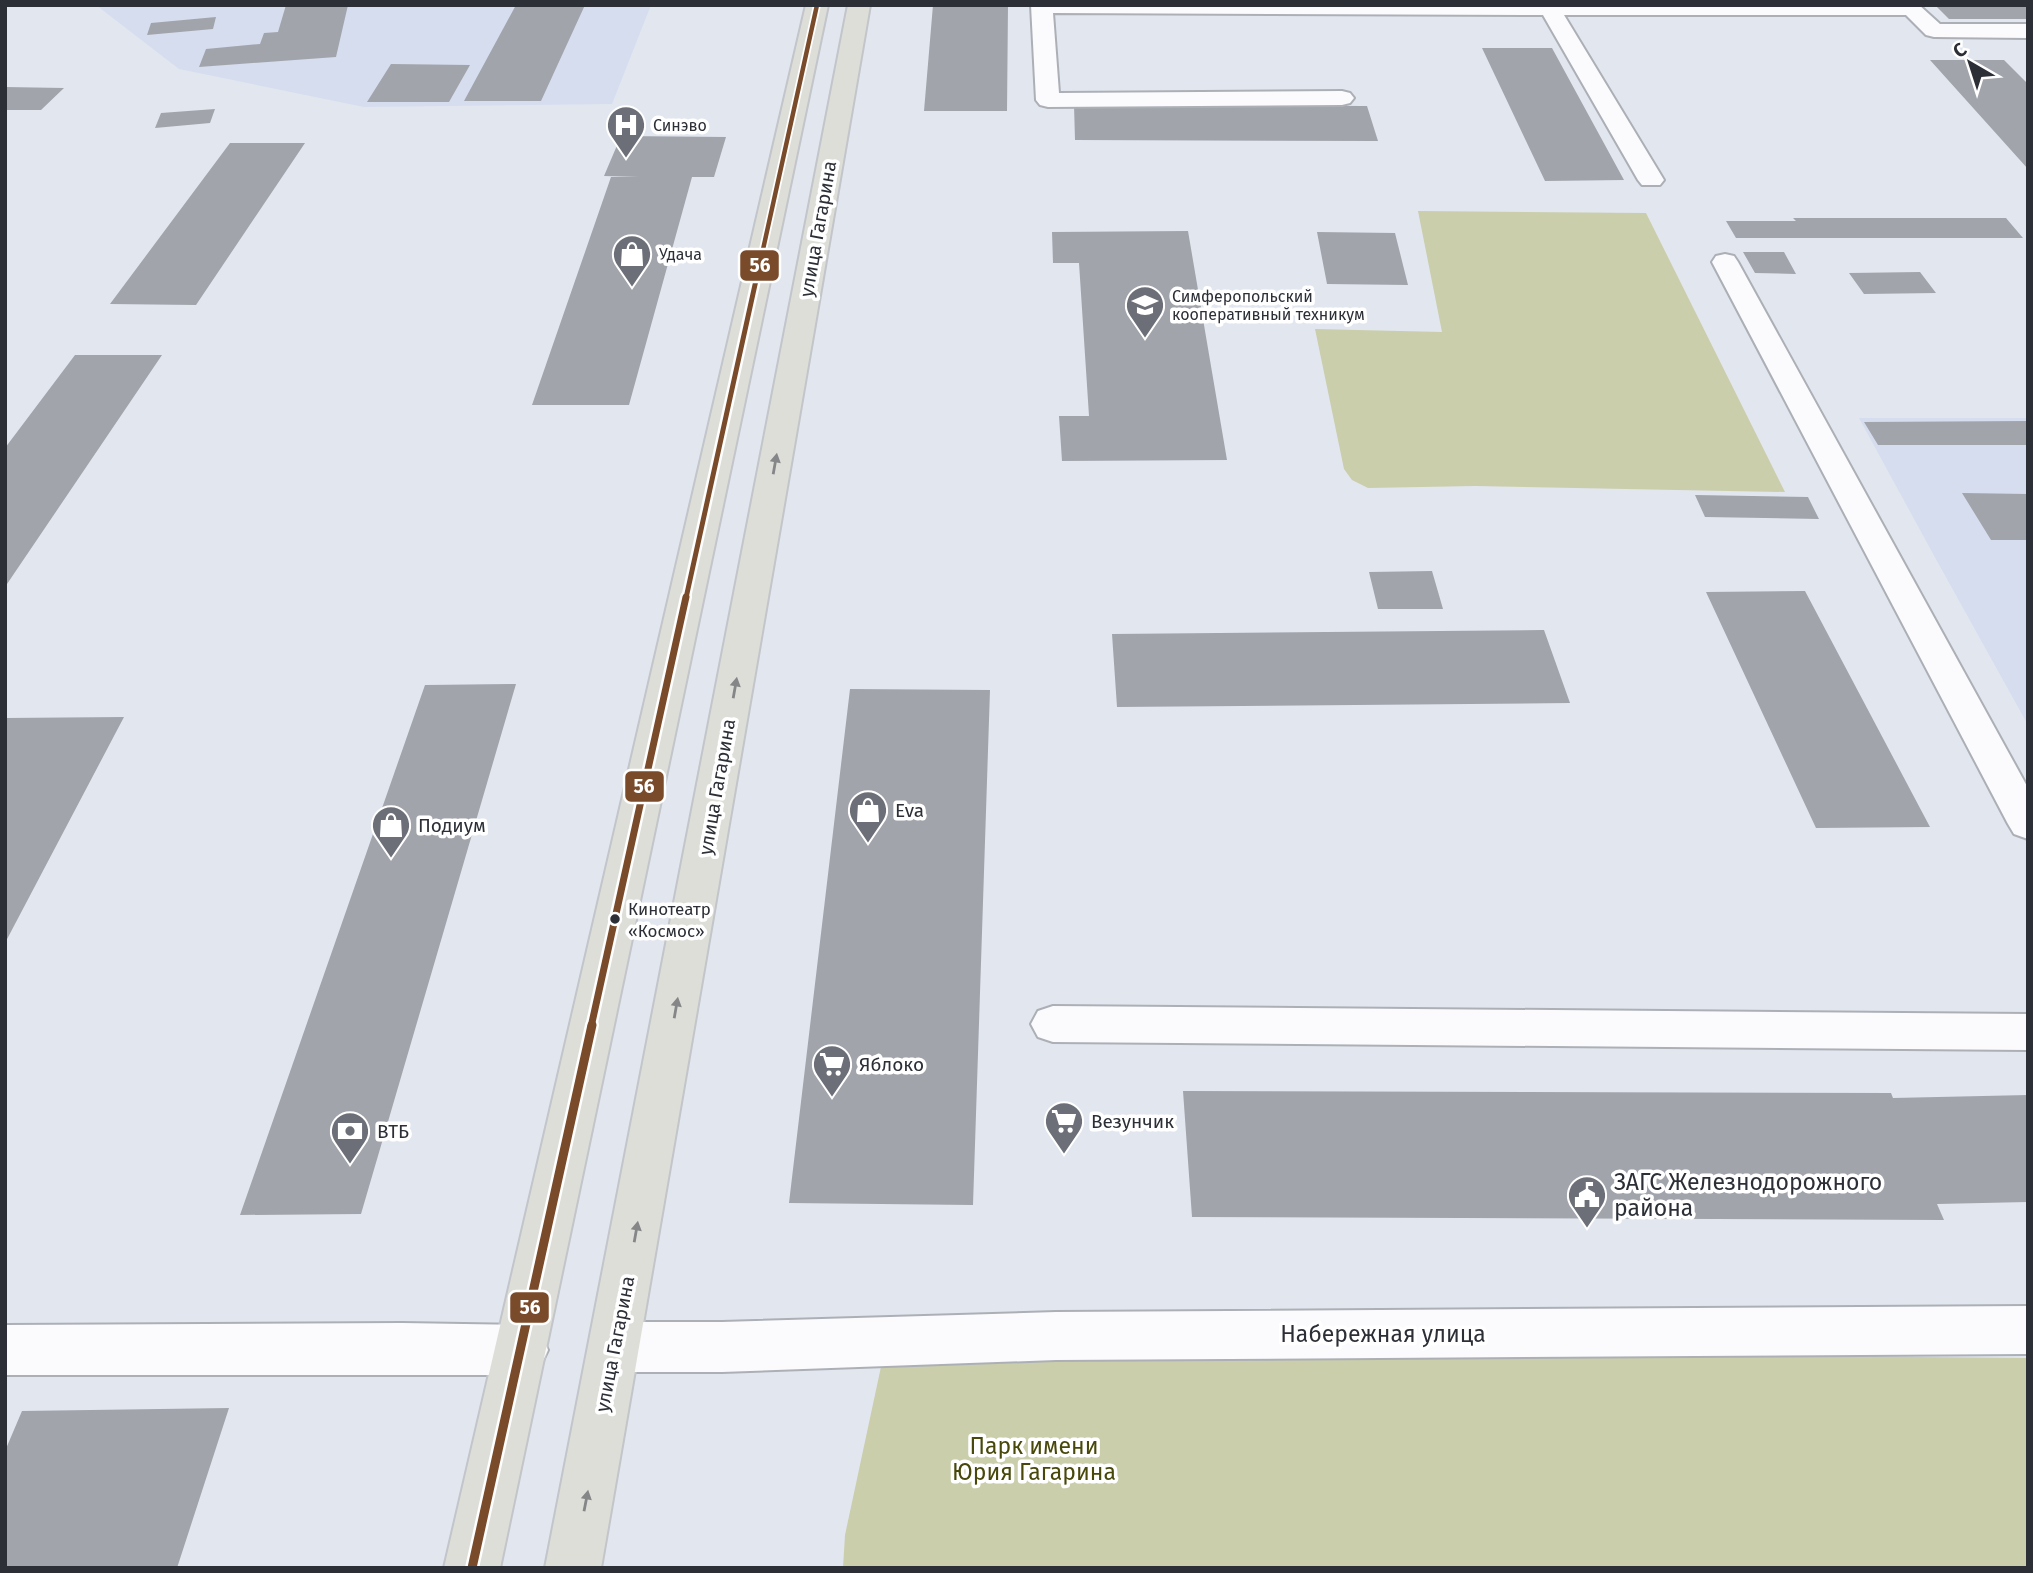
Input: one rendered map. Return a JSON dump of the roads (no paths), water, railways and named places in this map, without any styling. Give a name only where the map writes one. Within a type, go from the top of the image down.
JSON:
[{"type":"main road","points":[[472,1568],[817,5]]},
{"type":"main road","name":"улица Гагарина","points":[[573,1568],[859,5]]},
{"type":"street","points":[[1342,98],[1048,100],[1042,6],[1550,9],[1910,7],[1934,30],[2017,31],[2028,51]]},
{"type":"street","points":[[1550,9],[1651,180]]},
{"type":"street","points":[[1725,262],[2028,824]]},
{"type":"street","points":[[1053,1024],[2028,1032]]},
{"type":"street","name":"Набережная улица","points":[[615,1348],[738,1347],[1056,1336],[2028,1330]]},
{"type":"street","points":[[5,1350],[522,1350]]},
{"type":"place","name":"Синэво","points":[[626,159]]},
{"type":"place","name":"Удача","points":[[632,288]]},
{"type":"place","name":"Симферопольский кооперативный техникум","points":[[1145,339]]},
{"type":"place","name":"Eva","points":[[868,844]]},
{"type":"place","name":"Подиум","points":[[391,859]]},
{"type":"place","name":"Кинотеатр «Космос»","points":[[615,919]]},
{"type":"place","name":"Яблоко","points":[[832,1098]]},
{"type":"place","name":"Везунчик","points":[[1064,1155]]},
{"type":"place","name":"ВТБ","points":[[350,1165]]},
{"type":"place","name":"ЗАГС Железнодорожного района","points":[[1587,1229]]},
{"type":"park label","name":"Парк имени Юрия Гагарина","points":[[1034,1459]]}]
